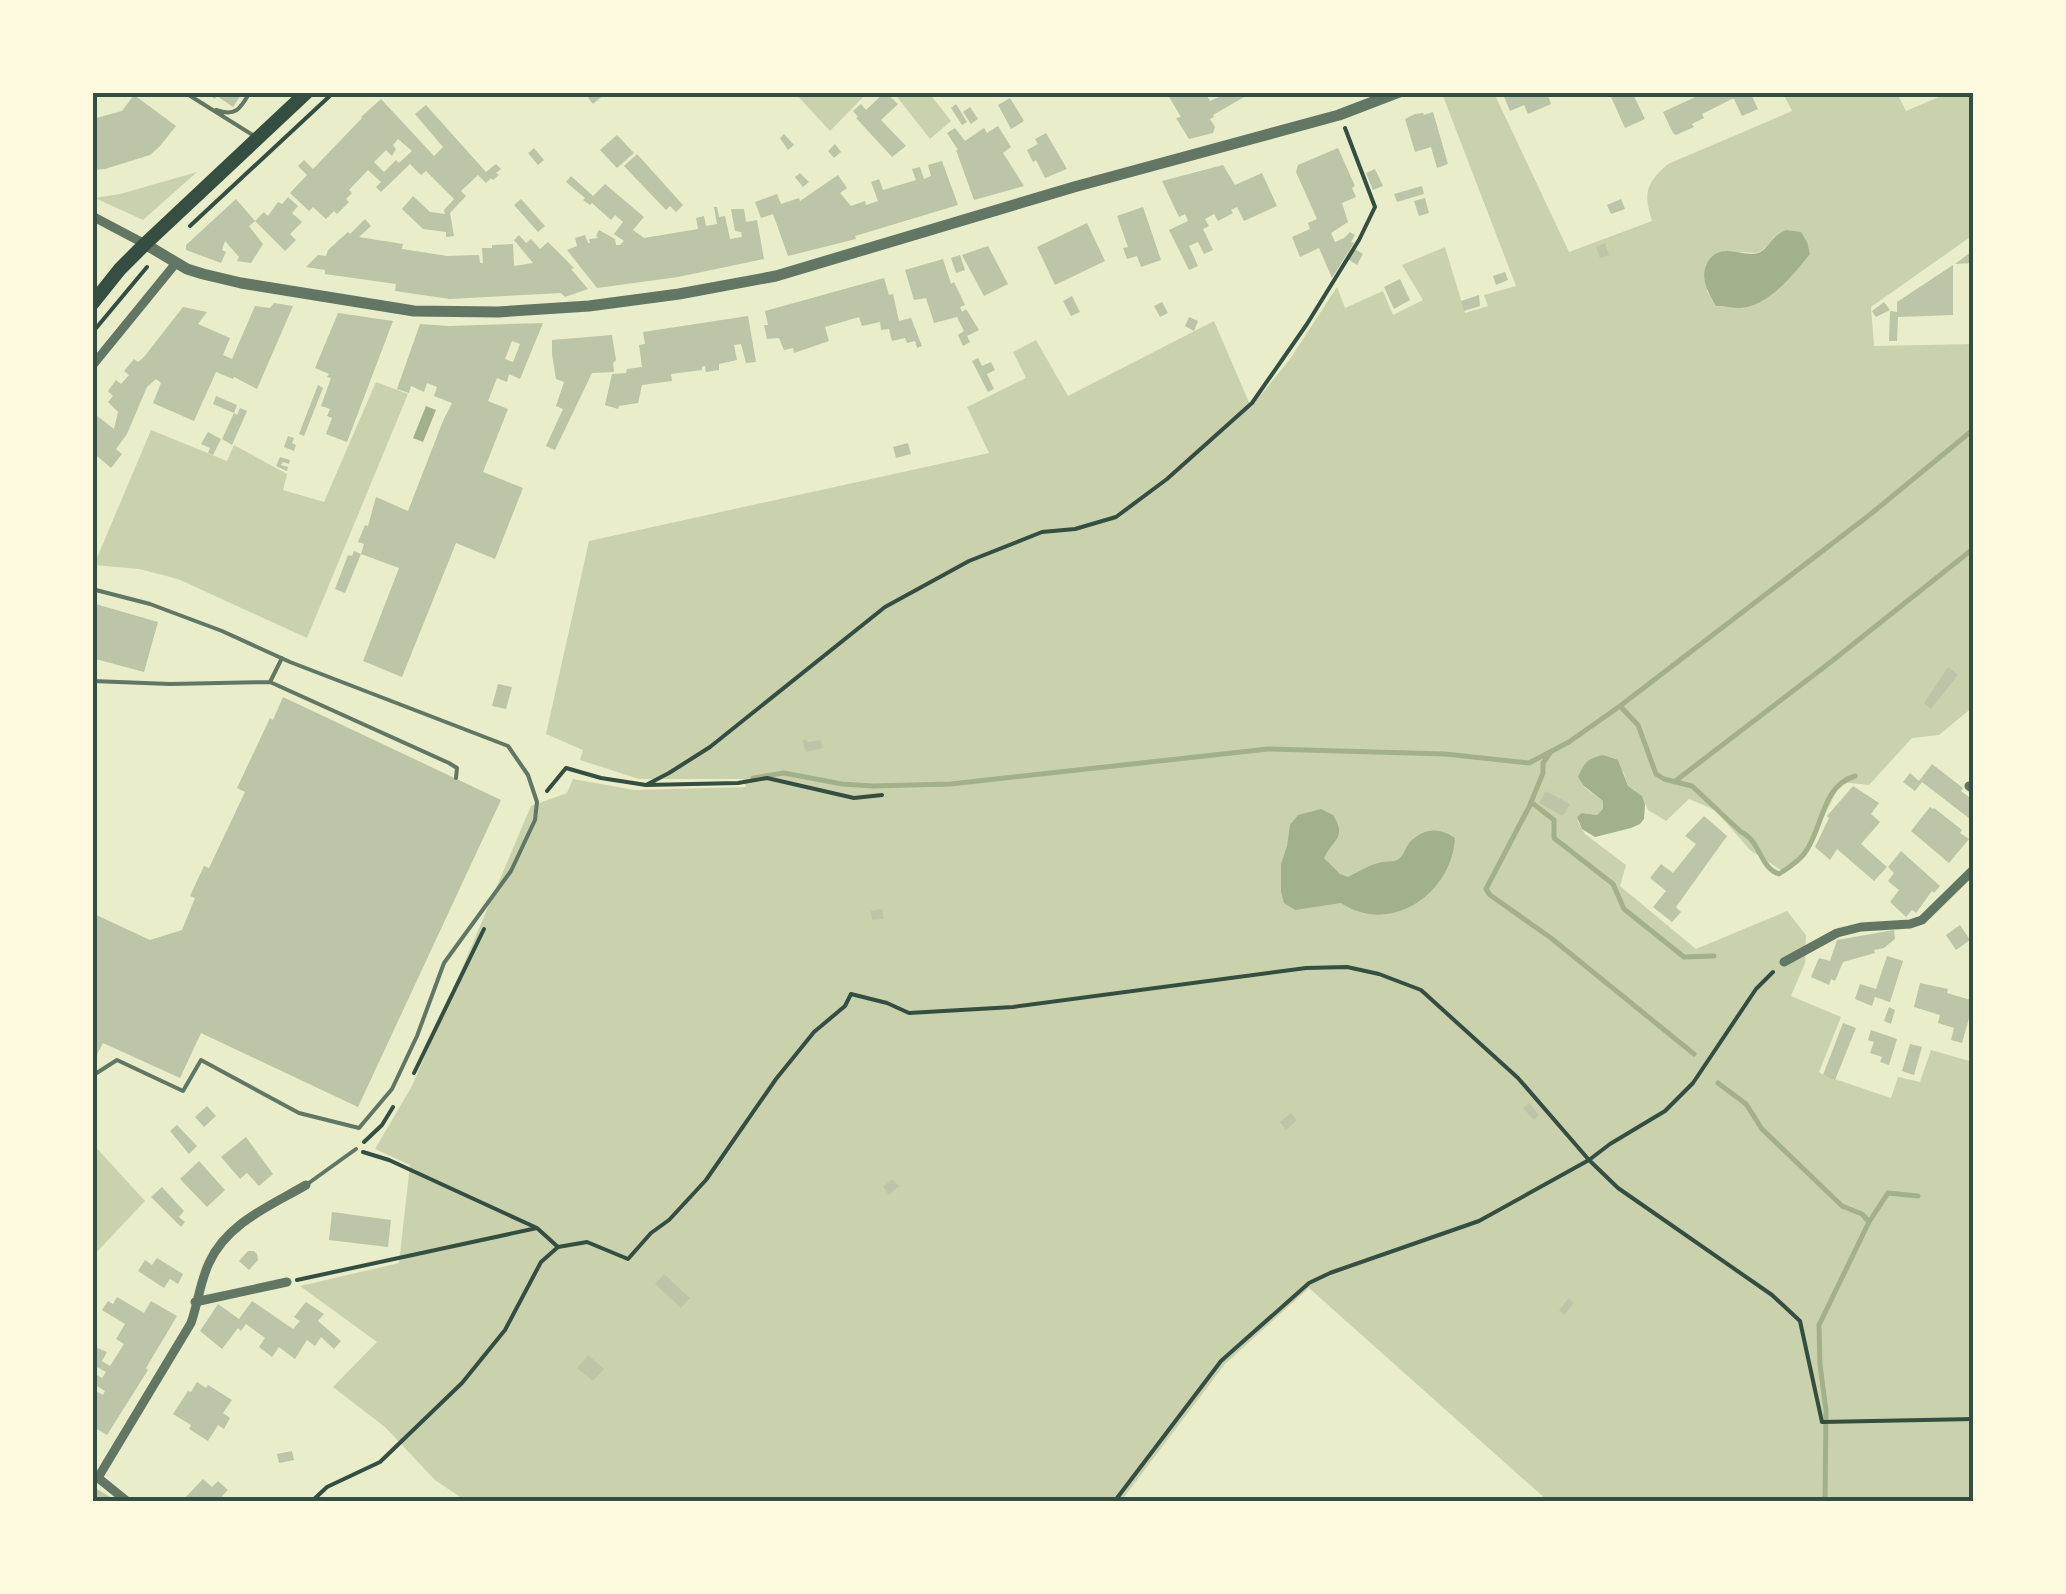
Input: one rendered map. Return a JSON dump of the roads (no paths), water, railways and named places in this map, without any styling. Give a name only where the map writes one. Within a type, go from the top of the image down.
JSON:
[{"type":"main road","points":[[92,304],[145,244],[307,92]]},
{"type":"street","points":[[92,216],[176,263],[242,284],[414,311],[498,312],[606,303],[776,276],[1338,114],[1399,92]]},
{"type":"street","points":[[92,366],[176,263]]},
{"type":"street","points":[[1784,962],[1837,933],[1922,920],[1974,869]]},
{"type":"street","points":[[128,1502],[96,1474],[191,1323],[210,1261],[236,1227],[306,1185]]},
{"type":"street","points":[[195,1302],[287,1282]]},
{"type":"lane","points":[[184,92],[258,138]]},
{"type":"lane","points":[[211,109],[227,114],[236,112],[250,92]]},
{"type":"lane","points":[[92,589],[150,604],[508,746],[528,775],[536,802],[535,820],[512,870],[444,963],[392,1090],[358,1128],[299,1114],[201,1060],[183,1091],[117,1060],[92,1076]]},
{"type":"lane","points":[[270,682],[282,658]]},
{"type":"lane","points":[[92,681],[270,682],[449,763],[456,768],[456,778]]},
{"type":"lane","points":[[306,1185],[356,1150]]},
{"type":"waterway","points":[[753,778],[784,773],[842,784],[951,784],[1268,749],[1445,754],[1529,763],[1569,742],[1620,706],[1872,513],[1974,429]]},
{"type":"waterway","points":[[1674,782],[1974,548]]},
{"type":"waterway","points":[[1620,706],[1638,725],[1656,774],[1692,786],[1753,841],[1767,866],[1779,874],[1804,854],[1835,789],[1855,776]]},
{"type":"waterway","points":[[1550,753],[1529,807],[1486,889],[1694,1054]]},
{"type":"waterway","points":[[1531,802],[1554,820],[1554,838],[1613,884],[1624,909],[1684,957],[1714,956]]},
{"type":"waterway","points":[[1718,1083],[1746,1104],[1762,1129],[1842,1206],[1862,1214],[1869,1222],[1888,1193],[1918,1196]]},
{"type":"waterway","points":[[1825,1502],[1826,1410],[1819,1325],[1869,1222]]}]
